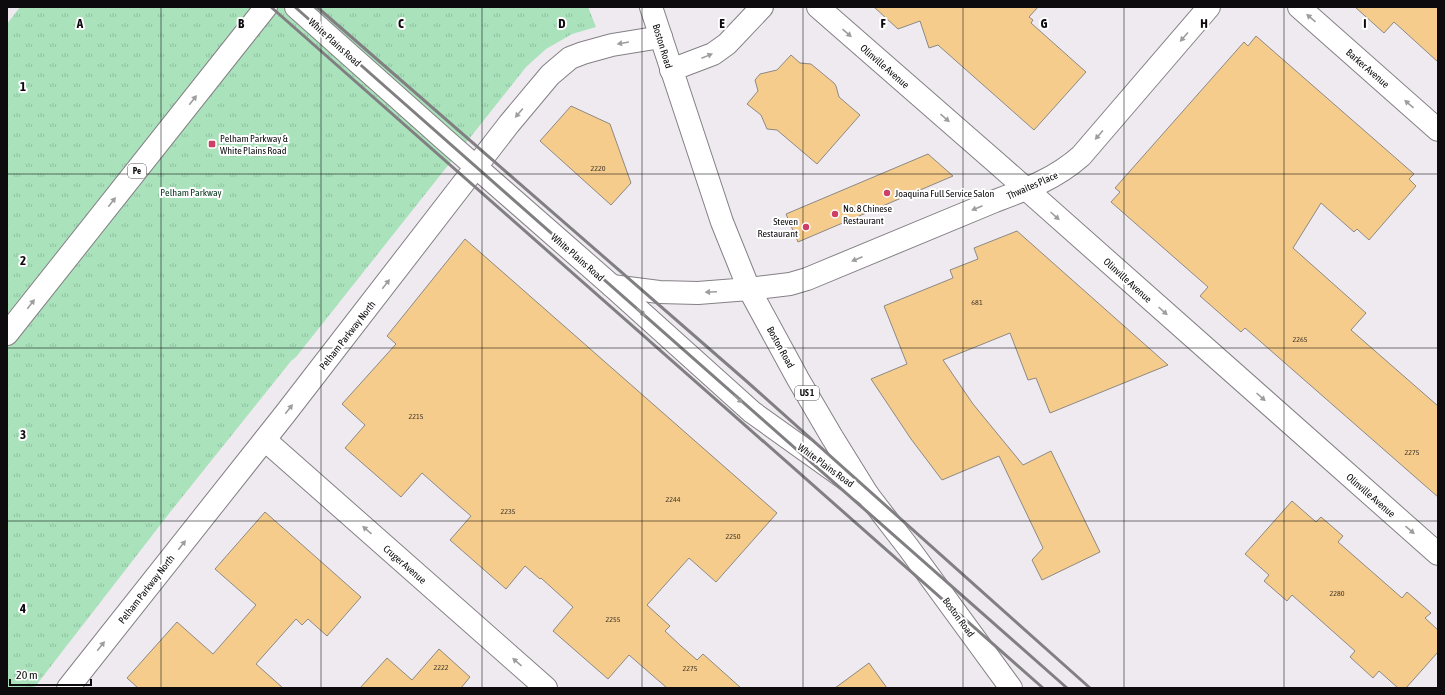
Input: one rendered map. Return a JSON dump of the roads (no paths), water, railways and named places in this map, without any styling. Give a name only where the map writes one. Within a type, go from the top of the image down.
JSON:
[{"type":"street","name":"Pe","points":[[7,334],[266,7]]},
{"type":"street","name":"White Plains Road","points":[[296,7],[612,286],[752,412],[868,496]]},
{"type":"street","name":"Boston Road","points":[[651,7],[722,222],[749,289],[832,437],[868,496],[912,553],[1011,688]]},
{"type":"street","points":[[671,70],[713,54],[722,48],[738,34],[762,7]]},
{"type":"street","name":"Olinville Avenue","points":[[818,7],[1438,554]]},
{"type":"street","name":"Thwaites Place","points":[[612,286],[659,292],[698,293],[790,284],[807,279],[995,201],[1026,190],[1057,175],[1081,156],[1209,7]]},
{"type":"street","name":"Barker Avenue","points":[[1298,7],[1438,130]]},
{"type":"street","name":"Pelham Parkway North","points":[[68,688],[265,440],[476,167],[550,75],[570,58],[583,53],[612,45],[661,37]]},
{"type":"street","name":"Cruger Avenue","points":[[265,440],[546,688]]},
{"type":"railway","points":[[271,7],[1043,688]]},
{"type":"railway","points":[[295,7],[1067,688]]},
{"type":"railway","points":[[317,7],[744,379],[1090,688]]},
{"type":"place","name":"Pelham Parkway & White Plains Road","points":[[212,144]]},
{"type":"place","name":"Joaquina Full Service Salon","points":[[887,193]]},
{"type":"place","name":"No. 8 Chinese Restaurant","points":[[835,214]]},
{"type":"place","name":"Steven Restaurant","points":[[806,227]]},
{"type":"park label","name":"Pelham Parkway","points":[[191,192]]}]
